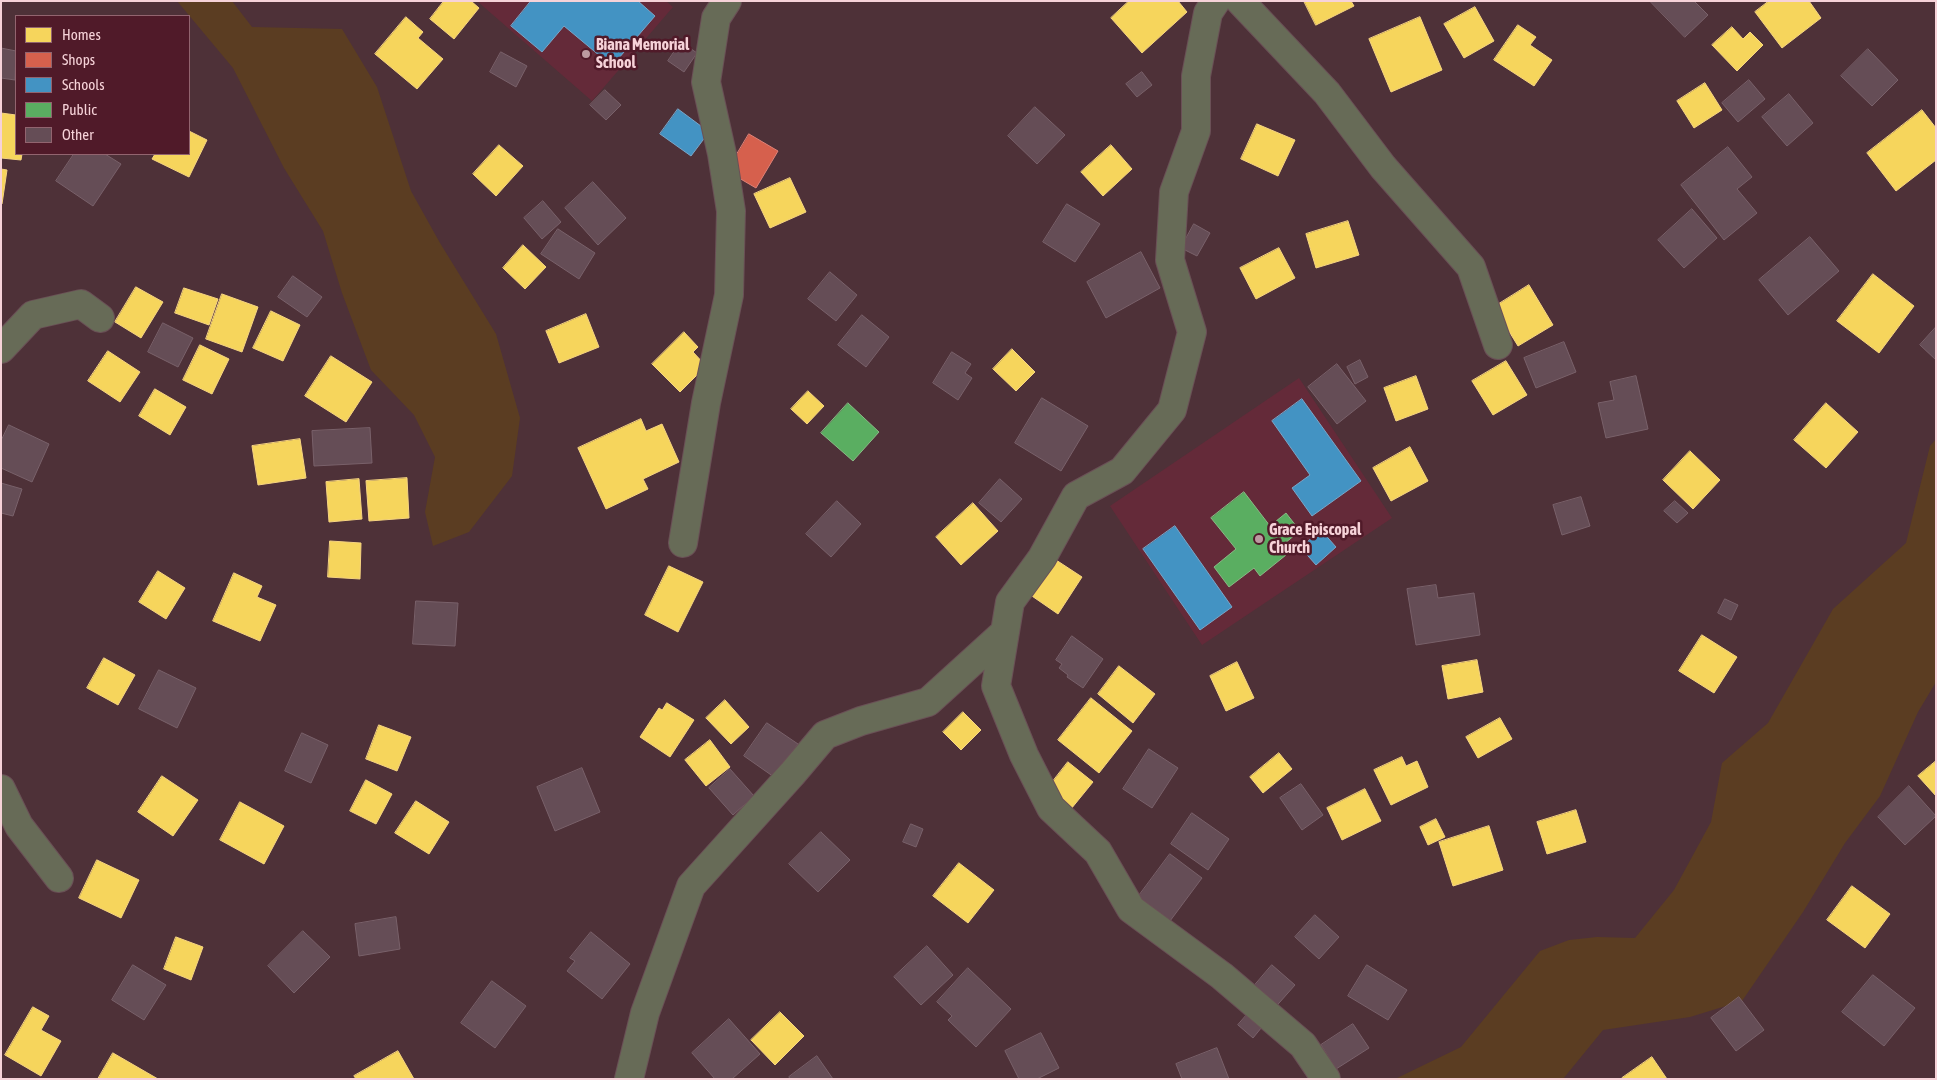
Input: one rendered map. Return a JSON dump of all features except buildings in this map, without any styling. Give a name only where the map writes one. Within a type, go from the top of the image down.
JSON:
[{"type":"street","points":[[683,543],[706,403],[729,294],[731,211],[722,154],[706,82],[716,18],[727,1]]},
{"type":"street","points":[[1216,1],[1208,13],[1196,76],[1196,131],[1174,192],[1170,260],[1192,332],[1172,410],[1122,471],[1076,496],[1042,558],[1010,602],[996,686],[1024,755],[1051,808],[1098,852],[1131,909],[1222,976],[1303,1045],[1326,1079]]},
{"type":"street","points":[[1240,1],[1327,93],[1383,167],[1471,267],[1498,345]]},
{"type":"street","points":[[1,349],[33,315],[81,304],[100,318]]},
{"type":"street","points":[[629,1079],[645,1013],[691,886],[792,774],[825,734],[861,721],[928,702],[1005,632]]},
{"type":"street","points":[[1,789],[19,826],[59,878]]},
{"type":"shaded area","points":[[177,1],[232,1],[252,27],[342,29],[377,87],[411,191],[440,243],[496,334],[520,418],[512,476],[469,532],[433,546],[425,512],[435,457],[414,415],[371,370],[342,293],[323,231],[284,168],[233,68]]},
{"type":"shaded area","name":"Biana Memorial School","points":[[477,1],[666,1],[673,7],[592,101]]},
{"type":"shaded area","points":[[1299,378],[1392,518],[1202,645],[1110,506]]},
{"type":"shaded area","points":[[1936,439],[1936,682],[1918,712],[1880,796],[1845,843],[1803,912],[1742,1001],[1690,1017],[1603,1030],[1563,1079],[1395,1079],[1461,1047],[1540,951],[1569,940],[1597,937],[1635,938],[1674,890],[1711,822],[1722,763],[1768,723],[1833,609],[1906,543],[1930,446]]},
{"type":"place","name":"Biana Memorial School","points":[[586,54]]},
{"type":"place","name":"Grace Episcopal Church","points":[[1259,539]]}]
